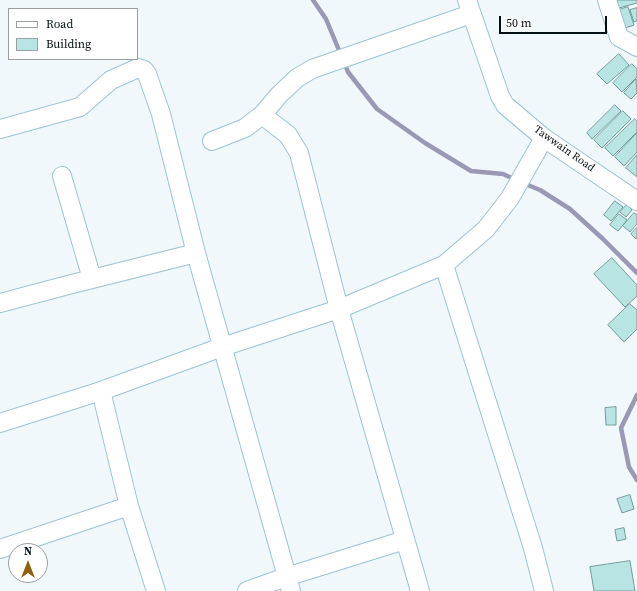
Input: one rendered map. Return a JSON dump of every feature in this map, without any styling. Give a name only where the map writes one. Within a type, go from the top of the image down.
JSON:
[{"type":"street","points":[[607,0],[619,37],[637,47]]},
{"type":"street","points":[[212,141],[245,128],[262,116],[279,95],[297,78],[312,69],[355,53],[471,4]]},
{"type":"street","name":"Tawwain Road","points":[[471,4],[500,96],[505,106],[544,138],[637,201]]},
{"type":"street","points":[[0,129],[80,107],[111,80],[138,68],[144,70],[147,74],[161,114],[196,254],[289,584]]},
{"type":"street","points":[[262,116],[288,135],[299,153],[339,309],[420,591]]},
{"type":"street","points":[[0,423],[100,391],[222,347],[339,309],[444,265],[486,229],[510,198],[544,138]]},
{"type":"street","points":[[62,176],[92,279]]},
{"type":"street","points":[[0,303],[196,254]]},
{"type":"street","points":[[444,265],[530,541],[544,591]]},
{"type":"street","points":[[100,391],[129,506],[156,591]]},
{"type":"street","points":[[0,549],[129,506]]},
{"type":"street","points":[[247,591],[289,584],[405,540]]},
{"type":"building","points":[[617,0],[637,0],[637,3],[619,8]]},
{"type":"building","points":[[628,7],[634,25],[622,29],[616,11]]},
{"type":"building","points":[[637,8],[637,21],[634,22],[630,10]]},
{"type":"building","points":[[619,54],[629,65],[607,84],[597,74]]},
{"type":"building","points":[[632,64],[637,69],[637,77],[622,92],[613,83]]},
{"type":"building","points":[[636,79],[637,93],[631,99],[624,93]]},
{"type":"building","points":[[615,105],[621,111],[592,139],[587,133]]},
{"type":"building","points":[[623,111],[631,119],[602,148],[594,140]]},
{"type":"building","points":[[635,119],[637,121],[637,132],[613,156],[605,148]]},
{"type":"building","points":[[637,133],[637,152],[624,166],[615,157]]},
{"type":"building","points":[[637,155],[637,177],[626,168]]},
{"type":"building","points":[[615,201],[623,207],[611,221],[604,215]]},
{"type":"building","points":[[627,205],[632,210],[626,217],[620,212]]},
{"type":"building","points":[[634,213],[637,215],[637,224],[630,232],[623,226]]},
{"type":"building","points":[[619,214],[627,220],[618,231],[610,225]]},
{"type":"building","points":[[637,228],[637,237],[636,239],[631,234]]},
{"type":"building","points":[[612,258],[637,285],[637,296],[625,307],[594,274]]},
{"type":"building","points":[[630,304],[637,310],[637,329],[624,342],[608,325]]},
{"type":"building","points":[[616,407],[616,425],[606,425],[605,408]]},
{"type":"building","points":[[630,495],[634,509],[622,513],[617,499]]},
{"type":"building","points":[[624,528],[626,539],[617,541],[615,530]]},
{"type":"building","points":[[630,561],[635,591],[594,591],[590,567]]},
{"type":"waterway","points":[[313,0],[326,19],[341,55]]},
{"type":"waterway","points":[[344,62],[348,72],[377,109],[425,143],[471,171],[503,174],[516,180]]},
{"type":"waterway","points":[[523,183],[540,190],[570,209],[637,273]]},
{"type":"waterway","points":[[637,395],[621,428],[629,467],[637,480]]}]
